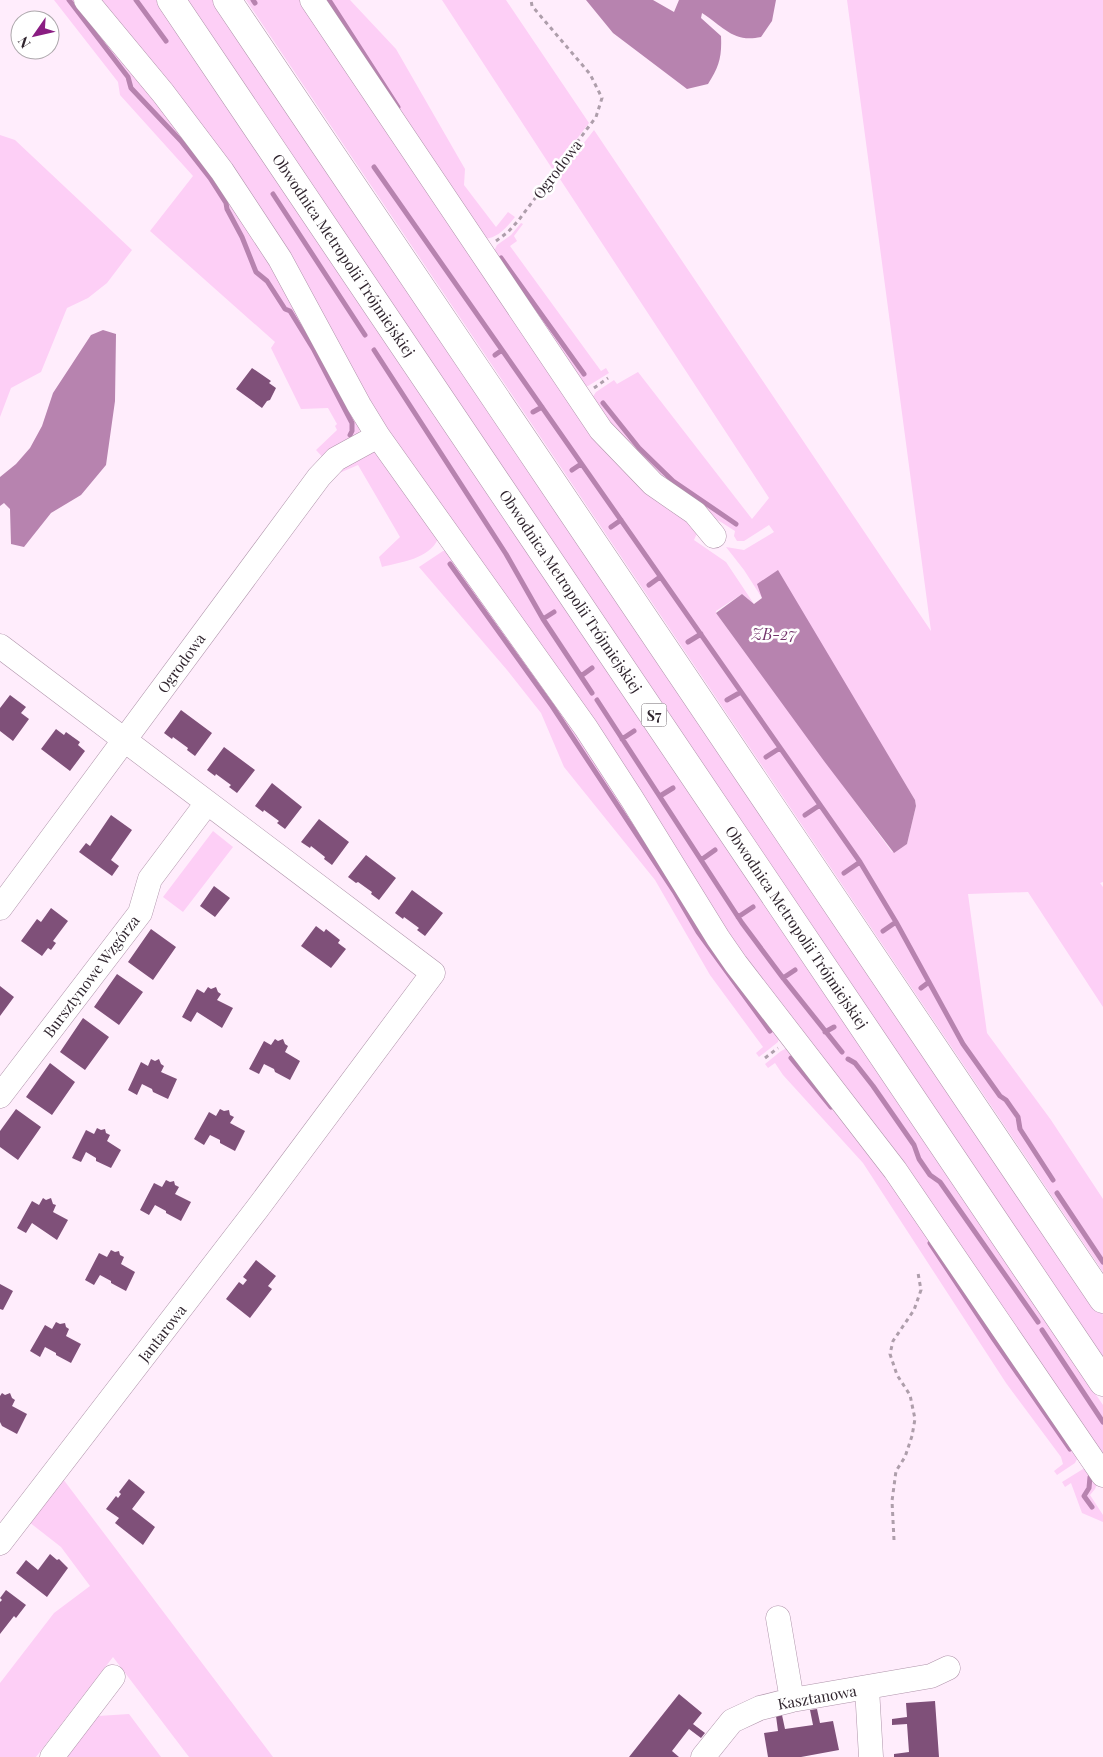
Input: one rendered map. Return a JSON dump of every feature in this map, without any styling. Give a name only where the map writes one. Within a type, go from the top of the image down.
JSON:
[{"type":"highway","name":"Obwodnica Metropolii Trójmiejskiej","points":[[171,0],[1103,1382]]},
{"type":"highway","points":[[227,0],[1103,1299]]},
{"type":"street","points":[[86,0],[163,93],[222,171],[280,259],[359,405],[378,436],[586,728],[731,958],[895,1170],[1103,1475]]},
{"type":"street","points":[[312,0],[601,430],[652,484],[695,513],[714,536]]},
{"type":"street","name":"Ogrodowa","points":[[0,908],[319,477],[336,459],[378,436]]},
{"type":"street","points":[[0,646],[207,803]]},
{"type":"street","name":"Jantarowa","points":[[0,1543],[227,1248],[433,973],[207,803]]},
{"type":"street","name":"Bursztynowe Wzgórza","points":[[0,1096],[140,913],[150,879],[207,803]]},
{"type":"street","points":[[778,1618],[792,1700]]},
{"type":"street","name":"Kasztanowa","points":[[703,1757],[732,1721],[760,1708],[792,1700],[931,1676],[948,1668]]},
{"type":"street","points":[[52,1757],[113,1677]]},
{"type":"street","points":[[867,1688],[871,1757]]},
{"type":"path","name":"Ogrodowa","points":[[504,235],[518,221],[596,117],[602,98],[590,74],[532,6],[531,0]]},
{"type":"path","points":[[894,1540],[892,1501],[896,1471],[905,1457],[915,1419],[910,1395],[897,1375],[890,1354],[893,1341],[914,1310],[921,1290],[918,1273]]},
{"type":"shaded area","points":[[54,0],[77,0],[240,208],[360,429],[358,436],[327,462],[316,450],[337,430],[335,426],[337,424],[328,408],[301,409],[271,348],[275,342],[150,231],[193,176],[120,95],[118,82]]},
{"type":"shaded area","points":[[94,0],[156,0],[1103,1405],[1103,1461],[766,994],[406,466]]},
{"type":"shaded area","points":[[185,0],[217,0],[338,179],[1103,1315],[1103,1362]]},
{"type":"shaded area","points":[[246,0],[305,0],[586,418],[698,531],[694,540],[726,562],[754,604],[742,594],[716,611],[716,613],[892,852],[907,844],[916,806],[915,800],[833,664],[762,598],[726,547],[744,550],[774,532],[769,525],[744,541],[737,541],[734,536],[735,531],[702,510],[624,446],[592,398],[596,392],[614,380],[617,384],[638,372],[752,519],[769,498],[558,176],[594,130],[931,631],[847,0],[1103,0],[1103,882],[1100,883],[1103,887],[1103,1007],[1028,892],[968,894],[987,1033],[1051,1120],[1103,1199],[1103,1272]]},
{"type":"shaded area","points":[[319,0],[350,0],[396,49],[465,169],[464,185],[496,227],[508,212],[515,217],[502,231],[494,237],[485,239]]},
{"type":"shaded area","points":[[442,0],[506,0],[589,123],[553,170]]},
{"type":"shaded area","points":[[0,135],[15,140],[132,250],[107,283],[88,298],[67,308],[41,372],[11,388],[0,417]]},
{"type":"shaded area","points":[[521,223],[523,224],[514,236],[517,241],[510,246],[601,371],[606,368],[609,373],[588,386],[586,386],[493,253],[497,245],[511,235]]},
{"type":"shaded area","points":[[372,451],[376,452],[438,539],[428,551],[414,559],[382,567],[379,557],[400,537],[358,465],[337,474],[337,463]]},
{"type":"shaded area","points":[[443,551],[448,551],[569,715],[780,1035],[778,1042],[759,1057],[756,1053],[763,1047],[710,975],[655,880],[564,767],[541,713],[419,567]]},
{"type":"shaded area","points":[[213,831],[233,847],[183,912],[163,897]]},
{"type":"shaded area","points":[[787,1048],[832,1096],[1079,1455],[1075,1463],[1057,1475],[1054,1471],[1063,1464],[1061,1457],[1006,1383],[863,1163],[783,1075],[775,1063],[768,1068],[765,1064]]},
{"type":"shaded area","points":[[1083,1469],[1087,1469],[1097,1484],[1090,1495],[1103,1515],[1103,1522],[1082,1513],[1071,1483],[1065,1487],[1062,1482]]},
{"type":"shaded area","points":[[63,1479],[273,1757],[189,1757],[113,1657],[36,1757],[0,1757],[0,1683],[54,1613],[90,1586],[61,1547],[29,1522]]},
{"type":"shaded area","points":[[129,1714],[161,1757],[66,1757],[98,1716]]},
{"type":"water","points":[[586,0],[653,0],[674,12],[679,0],[776,0],[772,21],[761,37],[743,38],[736,36],[702,13],[701,18],[721,36],[720,56],[715,72],[708,84],[687,89],[613,33]]},
{"type":"water","points":[[103,330],[116,334],[115,401],[106,465],[81,495],[51,513],[24,547],[11,544],[10,509],[4,503],[0,506],[0,477],[16,464],[30,448],[42,426],[53,393],[91,335]]},
{"type":"water","name":"ZB-27","points":[[778,570],[915,800],[916,806],[907,844],[894,853],[716,613],[742,594],[754,604],[762,598],[757,584]]},
{"type":"building","points":[[252,368],[271,381],[269,383],[276,388],[270,400],[262,408],[236,389]]},
{"type":"building","points":[[10,695],[26,707],[21,713],[29,719],[13,741],[0,731],[0,708]]},
{"type":"building","points":[[181,710],[212,733],[195,756],[187,750],[188,748],[164,733]]},
{"type":"building","points":[[56,729],[64,735],[66,732],[80,742],[78,745],[85,751],[70,771],[41,749]]},
{"type":"building","points":[[224,747],[255,770],[237,793],[229,787],[231,785],[207,770]]},
{"type":"building","points":[[272,783],[302,807],[285,829],[277,823],[279,821],[255,806]]},
{"type":"building","points":[[111,815],[132,830],[111,860],[119,866],[112,876],[79,852],[86,843],[90,846]]},
{"type":"building","points":[[319,819],[349,842],[332,865],[311,846],[310,848],[301,842]]},
{"type":"building","points":[[366,855],[396,878],[379,900],[371,894],[372,892],[348,877]]},
{"type":"building","points":[[214,886],[230,898],[215,917],[200,906]]},
{"type":"building","points":[[412,890],[443,913],[425,936],[417,930],[419,928],[395,913]]},
{"type":"building","points":[[51,908],[68,921],[53,941],[56,943],[51,950],[48,948],[42,956],[21,941],[37,919],[41,922]]},
{"type":"building","points":[[316,926],[324,932],[326,929],[340,940],[338,943],[346,949],[331,968],[301,946]]},
{"type":"building","points":[[151,929],[176,947],[153,980],[128,962]]},
{"type":"building","points":[[117,974],[143,992],[119,1025],[94,1007]]},
{"type":"building","points":[[0,986],[14,997],[0,1016]]},
{"type":"building","points":[[208,987],[211,989],[216,987],[221,994],[217,1000],[233,1008],[222,1028],[197,1012],[191,1022],[182,1017],[197,989],[204,993]]},
{"type":"building","points":[[83,1018],[109,1037],[85,1070],[60,1052]]},
{"type":"building","points":[[275,1039],[278,1041],[283,1039],[288,1046],[285,1052],[300,1061],[290,1080],[264,1064],[259,1074],[249,1069],[264,1041],[271,1045]]},
{"type":"building","points":[[151,1059],[155,1061],[159,1059],[164,1066],[161,1072],[177,1079],[168,1099],[142,1084],[137,1095],[128,1090],[141,1062],[148,1066]]},
{"type":"building","points":[[50,1063],[75,1082],[52,1115],[26,1097]]},
{"type":"building","points":[[16,1109],[41,1127],[18,1160],[0,1147],[0,1131]]},
{"type":"building","points":[[220,1109],[224,1111],[229,1110],[230,1115],[234,1117],[230,1123],[245,1131],[235,1151],[210,1135],[204,1145],[194,1139],[209,1112],[216,1116]]},
{"type":"building","points":[[97,1128],[105,1129],[106,1133],[110,1135],[107,1141],[121,1150],[111,1168],[96,1161],[96,1158],[86,1152],[81,1162],[72,1158],[86,1130],[94,1134]]},
{"type":"building","points":[[166,1180],[174,1181],[175,1185],[179,1187],[175,1194],[191,1202],[181,1221],[155,1205],[149,1215],[140,1210],[154,1183],[162,1187]]},
{"type":"building","points":[[43,1198],[46,1200],[51,1198],[53,1204],[56,1205],[53,1212],[68,1220],[57,1240],[32,1223],[26,1233],[17,1228],[32,1201],[39,1205]]},
{"type":"building","points":[[111,1250],[119,1251],[120,1255],[124,1257],[121,1264],[135,1272],[126,1291],[100,1275],[94,1285],[85,1280],[99,1253],[107,1257]]},
{"type":"building","points":[[256,1260],[276,1276],[268,1286],[272,1289],[250,1318],[226,1299],[239,1282],[243,1285],[247,1280],[243,1277]]},
{"type":"building","points":[[0,1284],[13,1291],[3,1310],[0,1309]]},
{"type":"building","points":[[56,1322],[60,1324],[65,1323],[69,1329],[66,1336],[81,1344],[71,1363],[45,1347],[40,1357],[30,1351],[45,1325],[52,1329]]},
{"type":"building","points":[[2,1393],[5,1395],[10,1393],[15,1400],[12,1406],[27,1414],[17,1434],[2,1426],[0,1422],[0,1396]]},
{"type":"building","points":[[129,1479],[145,1492],[132,1509],[155,1527],[143,1545],[115,1523],[119,1518],[106,1509],[116,1496],[118,1498],[121,1494],[119,1492]]},
{"type":"building","points":[[50,1554],[57,1560],[59,1559],[68,1568],[47,1597],[16,1573],[26,1560],[38,1570]]},
{"type":"building","points":[[6,1590],[26,1605],[16,1618],[14,1616],[0,1634],[0,1602],[2,1600],[0,1598]]},
{"type":"building","points":[[679,1694],[702,1713],[693,1724],[705,1733],[701,1738],[689,1729],[672,1751],[679,1757],[629,1757]]},
{"type":"building","points":[[935,1701],[939,1757],[894,1757],[894,1754],[909,1752],[907,1724],[892,1725],[892,1719],[907,1717],[906,1703]]},
{"type":"building","points":[[817,1709],[820,1723],[833,1721],[839,1750],[801,1757],[768,1757],[764,1733],[778,1731],[776,1716],[782,1715],[785,1729],[813,1725],[810,1710]]},
{"type":"waterway","points":[[69,0],[128,77],[131,88],[181,141],[210,178],[226,203],[256,272],[267,281],[285,309],[290,311],[314,350],[352,423],[350,435]]},
{"type":"waterway","points":[[136,0],[166,41]]},
{"type":"waterway","points":[[329,0],[398,107]]},
{"type":"waterway","points":[[374,167],[860,862],[896,922],[963,1044],[1000,1096],[1006,1100],[1018,1117],[1020,1129],[1053,1180]]},
{"type":"waterway","points":[[273,194],[365,335]]},
{"type":"waterway","points":[[501,258],[584,374]]},
{"type":"waterway","points":[[374,350],[506,554],[543,619],[592,693]]},
{"type":"waterway","points":[[495,355],[502,350]]},
{"type":"waterway","points":[[603,403],[639,448],[673,481],[736,524]]},
{"type":"waterway","points":[[533,412],[542,407]]},
{"type":"waterway","points":[[572,470],[581,464]]},
{"type":"waterway","points":[[611,527],[621,520]]},
{"type":"waterway","points":[[450,564],[552,706],[674,891],[698,932],[770,1031]]},
{"type":"waterway","points":[[649,585],[660,577]]},
{"type":"waterway","points":[[543,619],[554,612]]},
{"type":"waterway","points":[[688,642],[701,634]]},
{"type":"waterway","points":[[581,676],[592,668]]},
{"type":"waterway","points":[[727,700],[741,692]]},
{"type":"waterway","points":[[597,700],[742,923],[842,1052]]},
{"type":"waterway","points":[[622,739],[634,731]]},
{"type":"waterway","points":[[766,757],[780,748]]},
{"type":"waterway","points":[[660,796],[673,788]]},
{"type":"waterway","points":[[805,815],[820,805]]},
{"type":"waterway","points":[[701,860],[715,850]]},
{"type":"waterway","points":[[844,873],[860,862]]},
{"type":"waterway","points":[[738,917],[753,907]]},
{"type":"waterway","points":[[883,931],[896,922]]},
{"type":"waterway","points":[[783,978],[795,970]]},
{"type":"waterway","points":[[921,988],[929,982]]},
{"type":"waterway","points":[[825,1032],[834,1027]]},
{"type":"waterway","points":[[791,1058],[831,1107]]},
{"type":"waterway","points":[[848,1059],[855,1063],[873,1086],[914,1145],[919,1159],[930,1175],[940,1182],[1038,1322]]},
{"type":"waterway","points":[[1057,1193],[1103,1262]]},
{"type":"waterway","points":[[930,1243],[1070,1449]]},
{"type":"waterway","points":[[1042,1330],[1103,1422]]},
{"type":"waterway","points":[[1090,1477],[1089,1488],[1084,1496],[1092,1507]]}]
